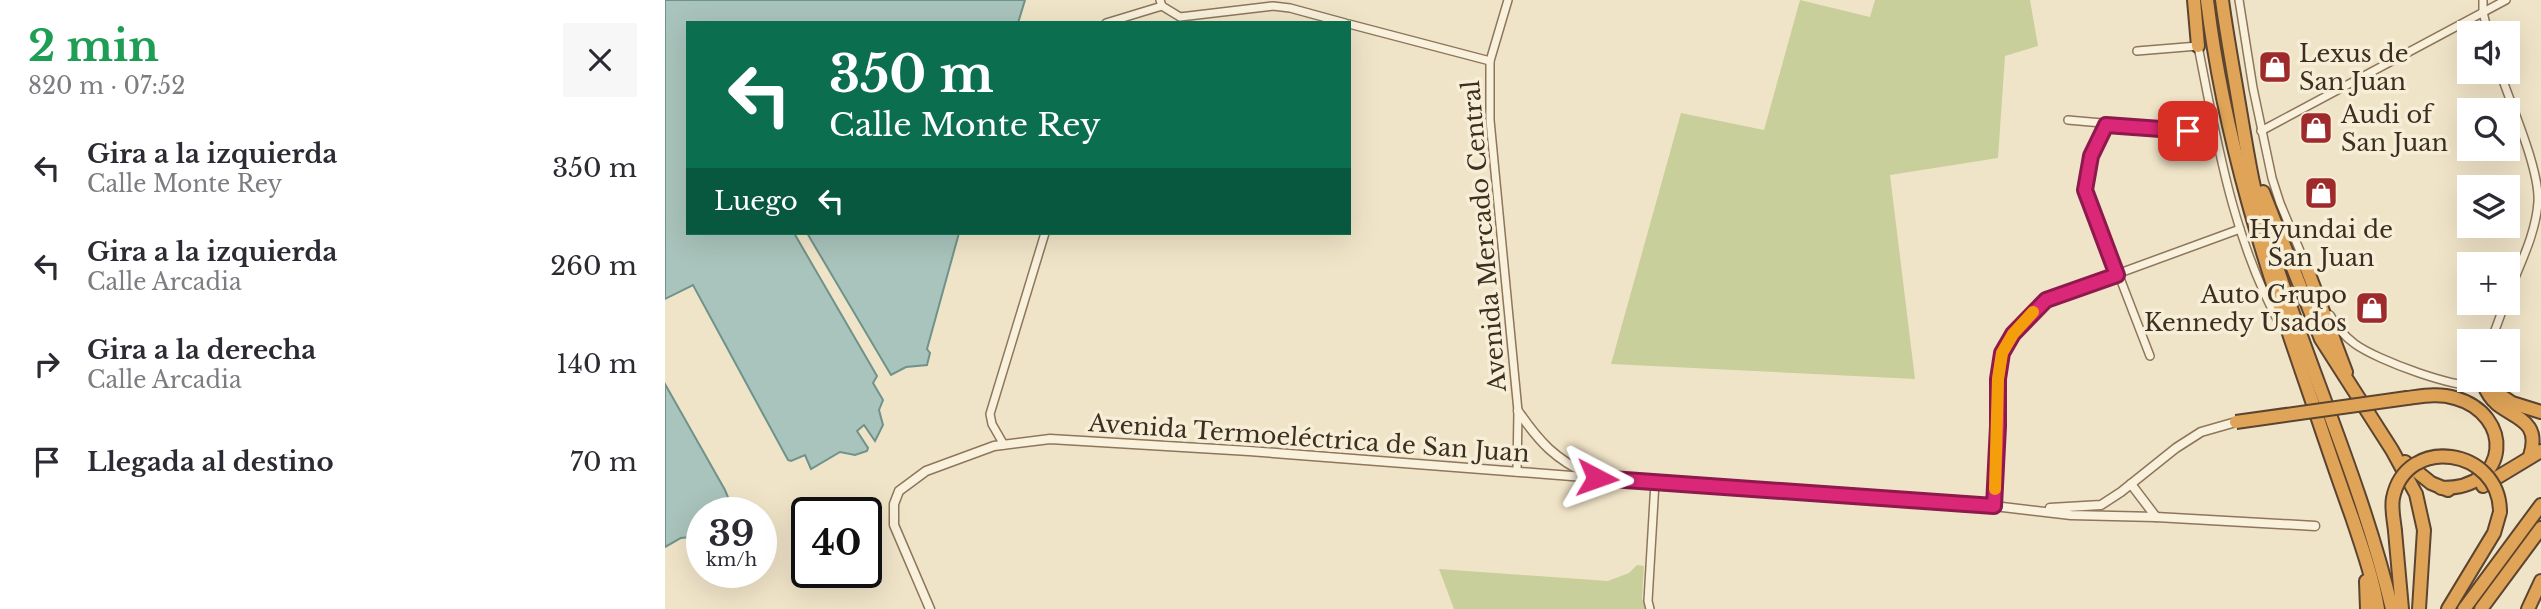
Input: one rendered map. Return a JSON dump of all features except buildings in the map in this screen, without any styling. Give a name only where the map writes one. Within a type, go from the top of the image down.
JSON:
[{"type":"highway","points":[[2194,0],[2198,46]]},
{"type":"highway","points":[[2207,0],[2212,43],[2228,126],[2247,203],[2270,280],[2365,556],[2378,609]]},
{"type":"highway","points":[[2222,0],[2252,182],[2275,262],[2377,550],[2392,609]]},
{"type":"highway","points":[[2252,182],[2263,192],[2321,339],[2413,487],[2423,518],[2424,551],[2419,609]]},
{"type":"highway","points":[[2304,261],[2350,385]]},
{"type":"highway","points":[[2487,392],[2497,404],[2530,420],[2536,426],[2539,440],[2529,458]]},
{"type":"highway","points":[[2497,392],[2512,403],[2541,412]]},
{"type":"highway","points":[[2236,422],[2439,394],[2464,401],[2482,414],[2495,435],[2497,447],[2488,471],[2480,479],[2458,488],[2441,488]]},
{"type":"highway","points":[[2392,450],[2418,475],[2441,488],[2454,491],[2473,489],[2499,477],[2541,451]]},
{"type":"highway","points":[[2402,609],[2392,508],[2399,482],[2409,469],[2430,457],[2460,458],[2479,468],[2498,491],[2500,512],[2494,533],[2448,609]]},
{"type":"highway","points":[[2464,609],[2541,505]]},
{"type":"highway","points":[[2481,609],[2541,528]]},
{"type":"highway","points":[[2365,556],[2367,609]]},
{"type":"highway","points":[[2528,609],[2541,581]]},
{"type":"street","name":"Avenida Mercado Central","points":[[1508,0],[1490,61],[1490,120],[1518,411],[1517,472]]},
{"type":"street","points":[[2239,0],[2262,131],[2280,203],[2304,261],[2335,324],[2356,344],[2380,357],[2457,384]]},
{"type":"street","points":[[2483,0],[2486,21]]},
{"type":"street","points":[[2262,131],[2505,0]]},
{"type":"street","points":[[1112,21],[1161,3],[1180,17],[1291,4],[1341,21]]},
{"type":"street","points":[[1351,24],[1490,61]]},
{"type":"street","points":[[2137,51],[2198,46],[2215,133],[2240,229],[2264,298],[2294,351]]},
{"type":"street","points":[[2504,84],[2538,190],[2536,214],[2520,263]]},
{"type":"street","points":[[2068,120],[2215,133]]},
{"type":"street","points":[[2106,125],[2091,156],[2085,190],[2150,356]]},
{"type":"street","points":[[1994,506],[1998,379],[2002,353],[2013,334],[2046,300],[2240,229]]},
{"type":"street","points":[[1004,445],[992,424],[991,414],[1044,235]]},
{"type":"street","points":[[1518,411],[1550,452],[1567,465],[1597,478]]},
{"type":"street","points":[[2037,509],[2101,505],[2176,447],[2201,432],[2236,422]]},
{"type":"street","name":"Avenida Termoeléctrica de San Juan","points":[[930,609],[894,525],[894,504],[899,491],[926,471],[995,446],[1050,439],[1249,450],[2037,509],[2071,515],[2315,526]]},
{"type":"street","points":[[1650,609],[1648,601],[1654,482]]},
{"type":"street","points":[[2131,484],[2156,517]]},
{"type":"green space","points":[[1800,0],[1870,17],[1875,0],[2030,0],[2038,46],[2005,56],[1998,158],[1890,175],[1915,379],[1611,364],[1681,113],[1764,130]]},
{"type":"green space","points":[[1637,565],[1644,566],[1642,598],[1645,609],[1454,609],[1439,569],[1608,581],[1629,573]]},
{"type":"water","points":[[665,0],[1025,0],[1019,21],[686,21],[686,235],[795,235],[877,376],[873,383],[883,400],[879,410],[883,425],[875,441],[864,425],[857,431],[868,448],[867,451],[855,455],[840,452],[811,469],[805,455],[788,460],[693,285],[665,299]]},
{"type":"water","points":[[808,235],[958,235],[927,349],[930,353],[927,365],[906,367],[891,375]]},
{"type":"water","points":[[665,384],[728,497],[686,497],[686,537],[665,547]]},
{"type":"slow traffic","points":[[1995,489],[1998,379],[2002,353],[2013,334],[2033,312]]},
{"type":"place","name":"Lexus de San Juan","points":[[2275,67]]},
{"type":"place","name":"Audi of San Juan","points":[[2316,128]]},
{"type":"place","name":"Hyundai de San Juan","points":[[2321,193]]},
{"type":"place","name":"Auto Grupo Kennedy Usados","points":[[2372,308]]},
{"type":"route","points":[[1597,478],[1994,506],[1998,379],[2002,353],[2013,334],[2046,300],[2117,275],[2085,190],[2091,156],[2106,125],[2188,131]]}]
